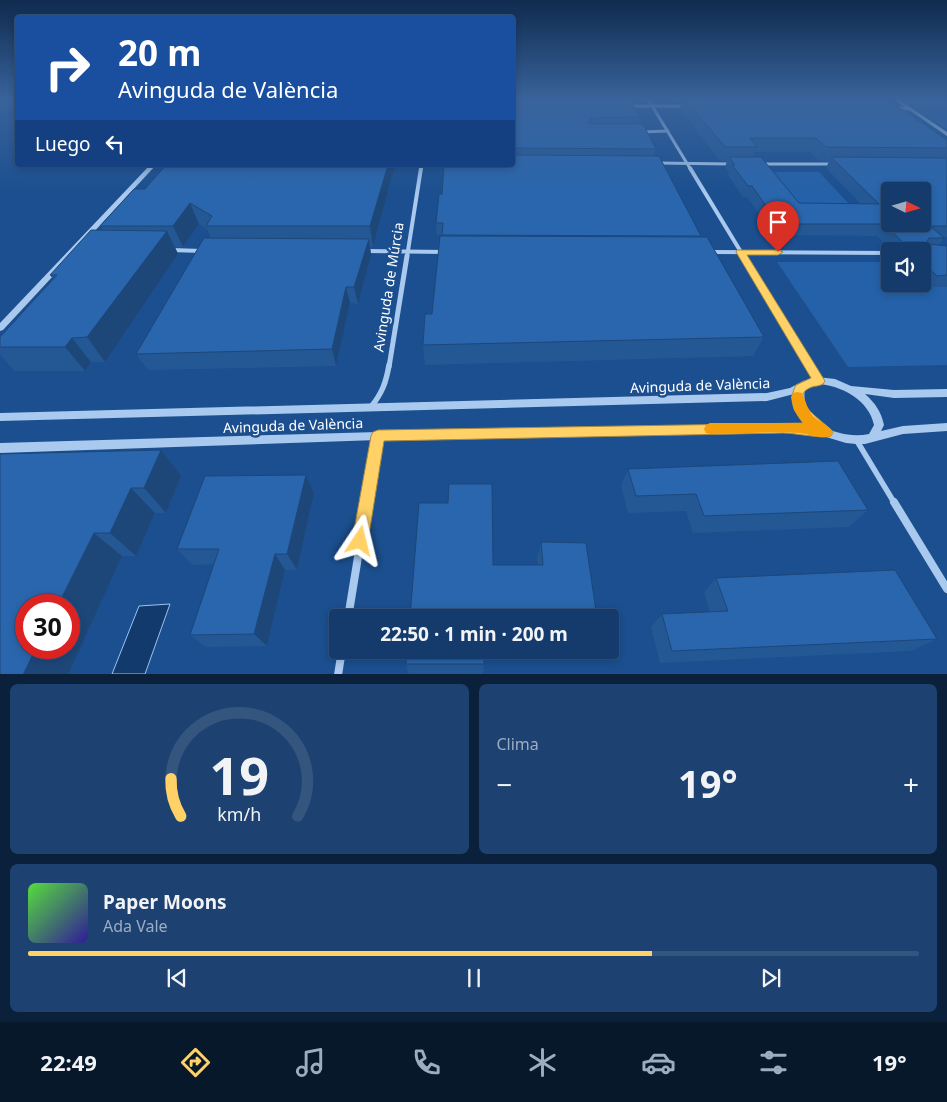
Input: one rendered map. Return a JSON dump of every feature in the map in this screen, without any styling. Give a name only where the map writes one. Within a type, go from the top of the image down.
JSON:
[{"type":"street","points":[[638,132],[668,132],[819,381]]},
{"type":"street","points":[[648,163],[733,164]]},
{"type":"street","points":[[753,164],[840,164]]},
{"type":"street","points":[[0,328],[151,167]]},
{"type":"street","name":"Avinguda de Múrcia","points":[[369,409],[381,395],[386,384],[422,167]]},
{"type":"street","points":[[73,250],[82,250]]},
{"type":"street","points":[[160,250],[209,251]]},
{"type":"street","points":[[364,251],[446,252]]},
{"type":"street","points":[[701,252],[881,253]]},
{"type":"street","points":[[874,435],[879,425],[875,412],[864,399],[848,389],[833,383],[819,381],[808,383],[800,388],[797,397],[800,410],[810,422],[826,432],[841,438],[857,441],[866,440],[874,435],[920,428],[947,427]]},
{"type":"street","name":"Avinguda de València","points":[[0,417],[369,409],[767,397],[786,394],[800,388]]},
{"type":"street","points":[[848,389],[894,394],[947,393]]},
{"type":"street","name":"Avinguda de València","points":[[0,448],[378,436],[783,427],[826,432]]},
{"type":"street","points":[[349,609],[378,436]]},
{"type":"street","points":[[857,441],[947,589]]},
{"type":"street","points":[[338,674],[340,659]]},
{"type":"shaded area","points":[[766,172],[819,172],[850,205],[793,205]]},
{"type":"shaded area","points":[[777,262],[881,262],[881,292],[931,292],[931,262],[947,263],[947,365],[848,367]]},
{"type":"shaded area","points":[[170,604],[145,674],[112,674],[139,606]]},
{"type":"building","points":[[515,130],[646,130],[656,149],[515,148]]},
{"type":"building","points":[[711,130],[933,130],[947,140],[947,148],[826,147],[813,138],[750,138],[757,147],[725,147]]},
{"type":"building","points":[[515,155],[659,156],[701,236],[442,235],[443,223],[436,223],[439,194],[442,194],[444,167],[515,167]]},
{"type":"building","points":[[729,157],[761,157],[799,203],[879,204],[831,157],[947,158],[947,226],[931,226],[931,182],[881,182],[881,224],[779,224],[752,186],[748,186],[732,165],[735,165]]},
{"type":"building","points":[[164,167],[387,167],[370,226],[206,226],[212,216],[190,203],[173,226],[100,226],[134,189],[145,189]]},
{"type":"building","points":[[931,227],[944,238],[929,238],[927,242],[903,242],[892,232],[931,232]]},
{"type":"building","points":[[91,230],[167,231],[87,337],[72,338],[65,347],[0,347],[0,337],[57,275],[50,275]]},
{"type":"building","points":[[440,236],[707,237],[764,337],[423,345],[425,314],[432,314]]},
{"type":"building","points":[[204,238],[369,239],[354,287],[346,287],[332,349],[136,354]]},
{"type":"building","points":[[931,244],[947,246],[947,275],[937,276],[931,270]]},
{"type":"building","points":[[161,450],[144,488],[131,488],[110,533],[94,533],[64,594],[15,594],[15,659],[31,659],[23,674],[0,674],[0,454]]},
{"type":"building","points":[[838,461],[868,510],[704,516],[696,494],[636,496],[628,469]]},
{"type":"building","points":[[306,475],[287,554],[275,554],[254,634],[190,635],[219,549],[177,549],[205,476]]},
{"type":"building","points":[[449,484],[492,484],[493,565],[543,565],[541,542],[586,543],[596,609],[411,609],[419,503],[448,503]]},
{"type":"building","points":[[895,570],[937,639],[672,651],[662,614],[728,611],[716,578]]},
{"type":"building","points":[[406,659],[484,659],[484,664],[406,664]]},
{"type":"slow traffic","points":[[710,429],[783,427],[826,432],[810,422],[800,410],[797,397]]},
{"type":"route","points":[[360,541],[378,436],[783,427],[826,432],[810,422],[800,410],[797,397],[800,388],[808,383],[819,381],[741,252],[778,252]]}]
